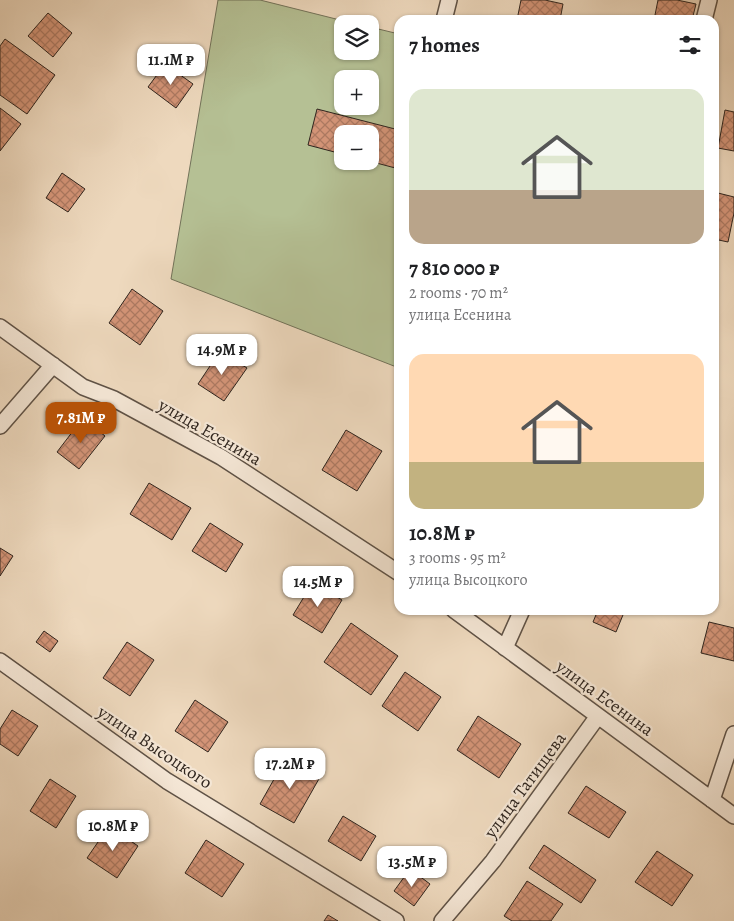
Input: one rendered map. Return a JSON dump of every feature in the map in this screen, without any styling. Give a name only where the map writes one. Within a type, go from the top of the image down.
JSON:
[{"type":"street","points":[[445,15],[449,0]]},
{"type":"street","points":[[705,15],[709,0]]},
{"type":"street","name":"улица Есенина","points":[[0,328],[83,387],[114,400],[221,457],[394,571]]},
{"type":"street","points":[[0,426],[53,365]]},
{"type":"street","name":"улица Есенина","points":[[461,615],[734,816]]},
{"type":"street","points":[[505,648],[520,615]]},
{"type":"street","name":"улица Высоцкого","points":[[0,661],[167,780],[396,921]]},
{"type":"street","name":"улица Татищева","points":[[442,921],[493,861],[598,716]]},
{"type":"street","points":[[712,800],[734,734]]},
{"type":"green space","points":[[218,0],[260,0],[334,18],[334,60],[379,60],[379,29],[394,33],[394,366],[171,279]]},
{"type":"building","points":[[521,0],[545,0],[563,4],[561,15],[518,15]]},
{"type":"building","points":[[658,0],[677,0],[696,4],[693,15],[655,15]]},
{"type":"building","points":[[48,13],[72,33],[53,57],[28,36]]},
{"type":"building","points":[[5,39],[55,75],[27,114],[0,95],[0,46]]},
{"type":"building","points":[[165,64],[193,84],[176,108],[148,87]]},
{"type":"building","points":[[0,108],[21,124],[0,151]]},
{"type":"building","points":[[317,109],[334,113],[334,115],[340,115],[394,129],[394,168],[379,164],[379,125],[334,125],[334,152],[308,145]]},
{"type":"building","points":[[725,110],[734,112],[734,151],[719,148]]},
{"type":"building","points":[[62,173],[85,189],[68,212],[46,198]]},
{"type":"building","points":[[719,193],[734,197],[734,213],[728,242],[719,240]]},
{"type":"building","points":[[132,289],[163,311],[140,345],[109,323]]},
{"type":"building","points":[[220,351],[247,368],[224,401],[198,384]]},
{"type":"building","points":[[83,418],[105,436],[79,469],[57,452]]},
{"type":"building","points":[[346,430],[382,451],[357,491],[322,470]]},
{"type":"building","points":[[149,483],[191,508],[172,540],[130,514]]},
{"type":"building","points":[[210,523],[243,544],[226,572],[192,551]]},
{"type":"building","points":[[0,548],[13,556],[0,576]]},
{"type":"building","points":[[313,582],[342,600],[322,633],[293,615]]},
{"type":"building","points":[[596,615],[623,615],[616,632],[593,622]]},
{"type":"building","points":[[709,622],[734,628],[734,661],[701,653]]},
{"type":"building","points":[[351,623],[398,656],[371,695],[324,662]]},
{"type":"building","points":[[44,631],[58,641],[50,652],[36,642]]},
{"type":"building","points":[[127,642],[154,660],[130,696],[103,678]]},
{"type":"building","points":[[405,672],[441,697],[418,731],[382,706]]},
{"type":"building","points":[[195,700],[228,722],[208,752],[175,731]]},
{"type":"building","points":[[12,710],[38,726],[18,756],[0,744],[0,729]]},
{"type":"building","points":[[478,716],[521,744],[499,778],[457,750]]},
{"type":"building","points":[[286,758],[320,777],[294,823],[260,804]]},
{"type":"building","points":[[50,779],[76,796],[56,828],[30,811]]},
{"type":"building","points":[[586,786],[626,812],[609,838],[568,813]]},
{"type":"building","points":[[343,816],[376,836],[361,861],[328,841]]},
{"type":"building","points":[[109,826],[138,846],[117,878],[87,858]]},
{"type":"building","points":[[206,840],[244,864],[222,897],[185,873]]},
{"type":"building","points":[[544,845],[596,880],[581,903],[529,868]]},
{"type":"building","points":[[657,851],[693,875],[672,906],[635,882]]},
{"type":"building","points":[[410,869],[430,884],[414,906],[394,891]]},
{"type":"building","points":[[527,881],[563,904],[551,921],[512,921],[504,916]]},
{"type":"building","points":[[328,915],[338,921],[324,921]]}]
